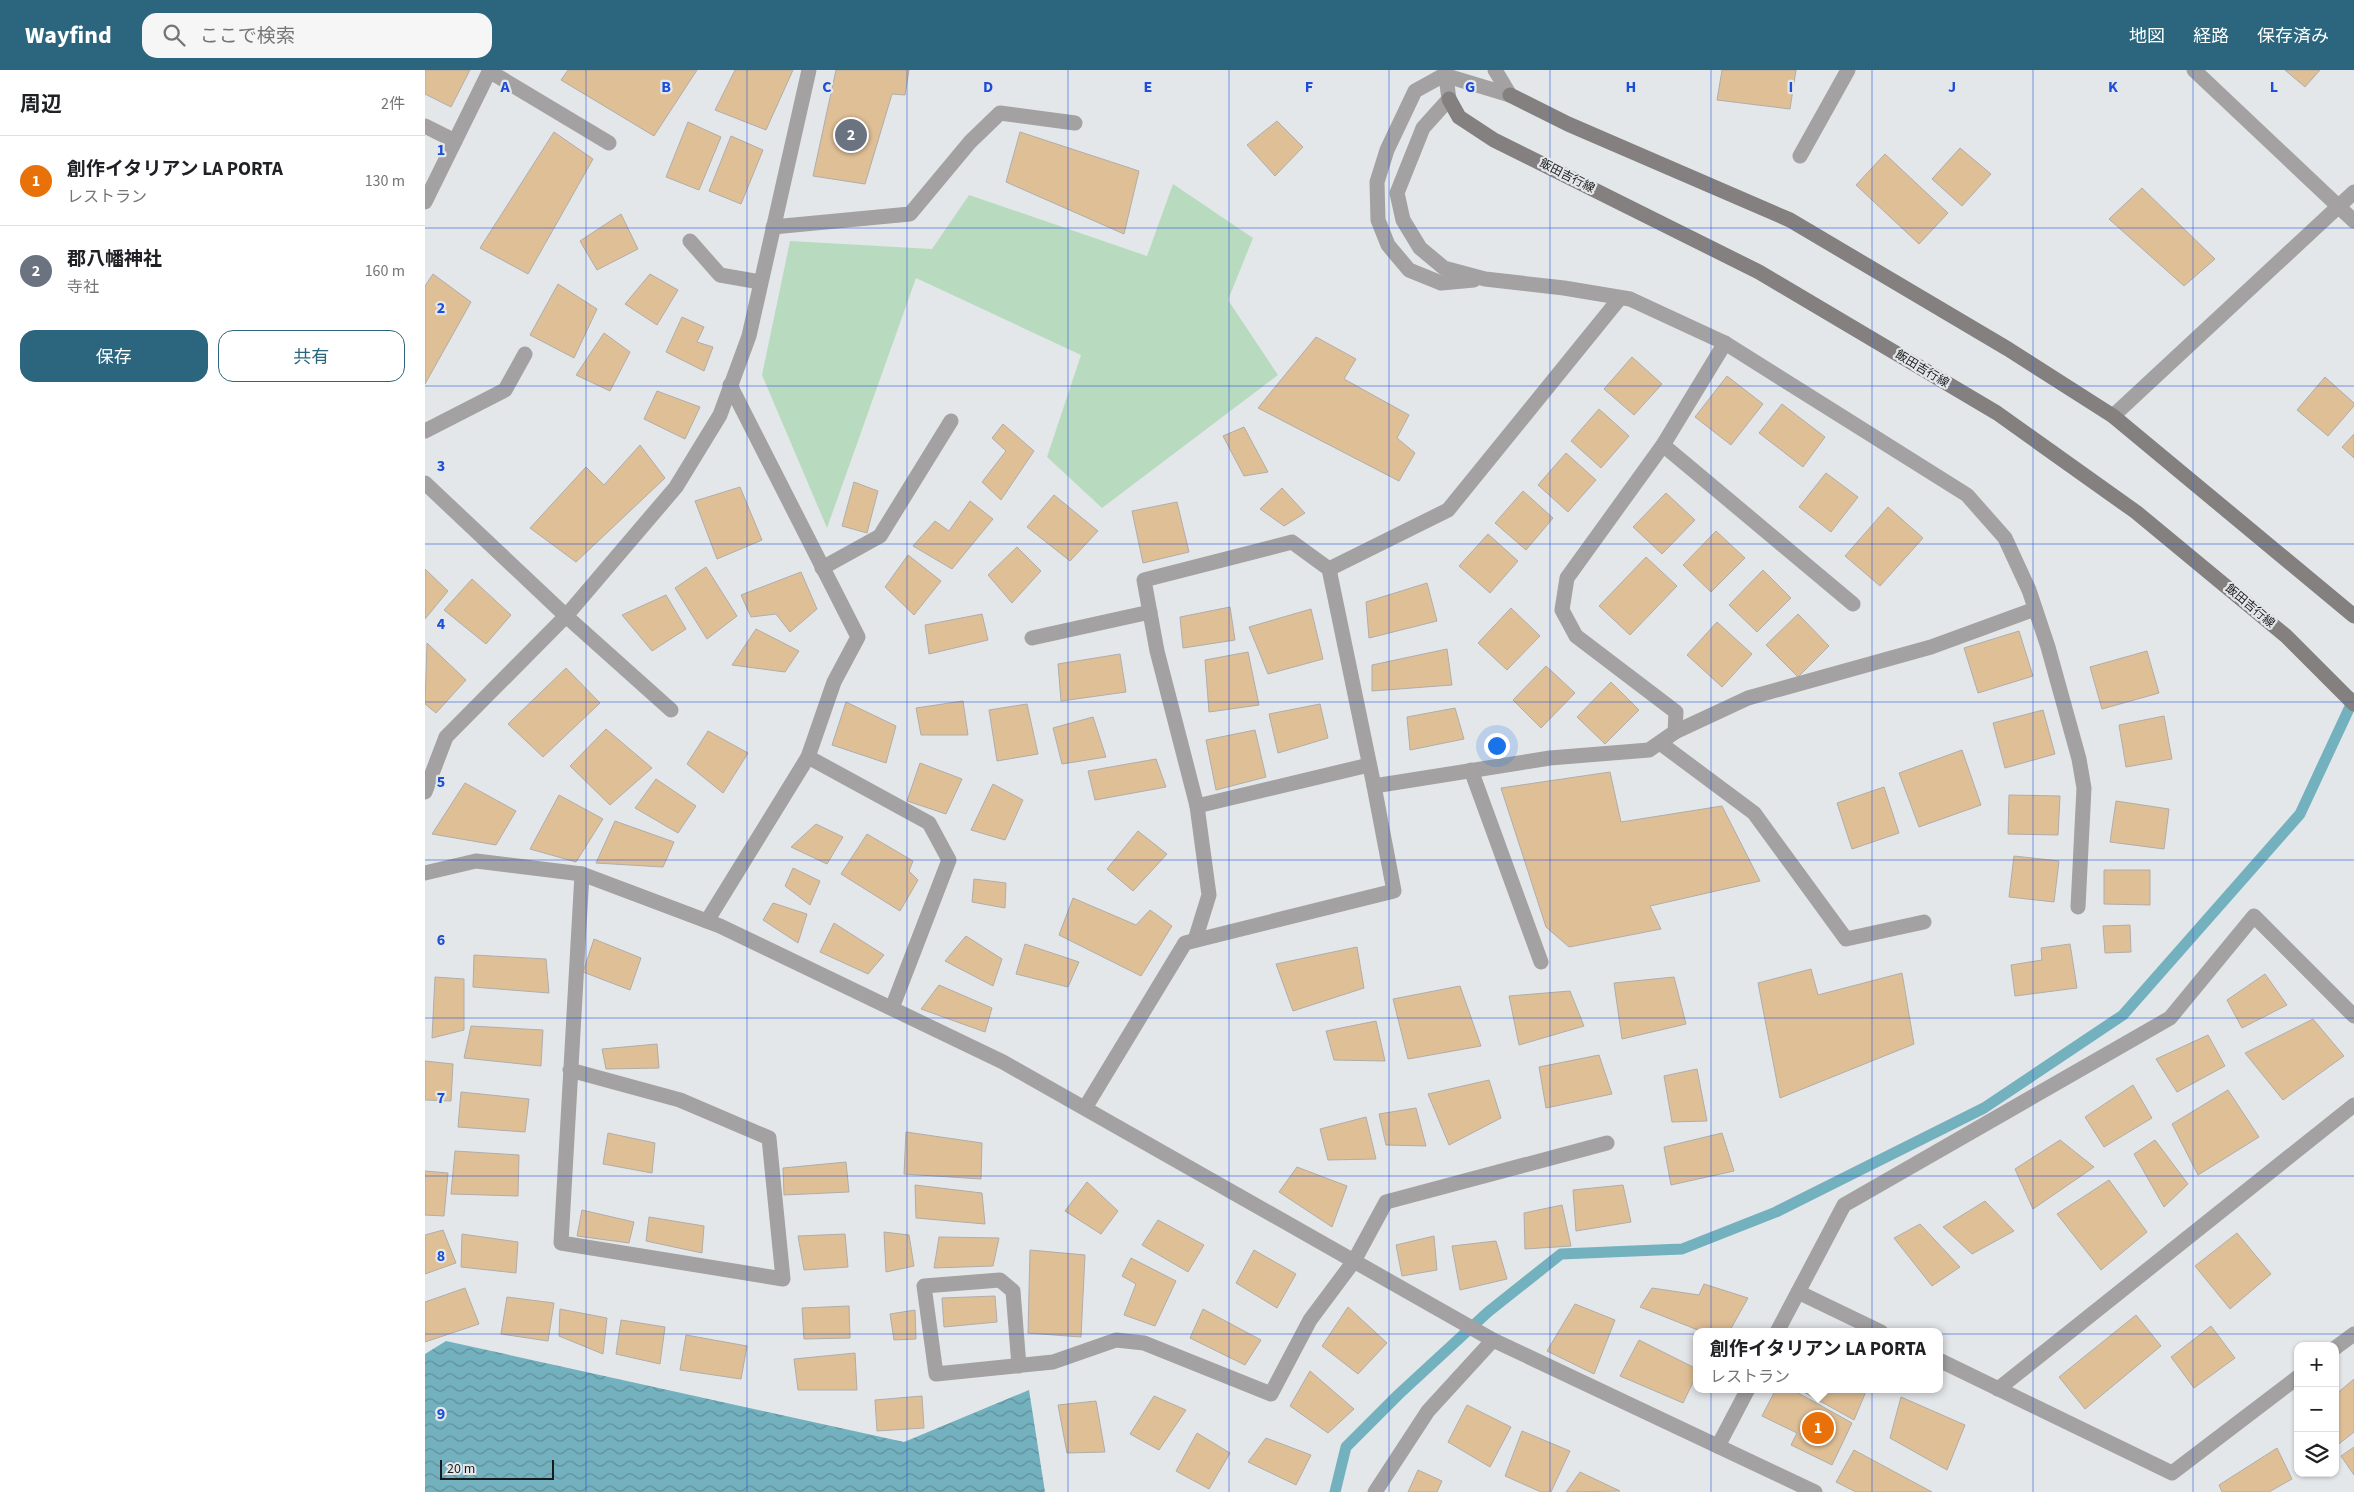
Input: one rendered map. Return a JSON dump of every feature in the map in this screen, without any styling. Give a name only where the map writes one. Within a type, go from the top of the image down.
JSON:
[{"type":"main road","points":[[1510,94],[1568,124],[1790,220],[1903,285],[2113,416],[2354,616]]},
{"type":"main road","name":"飯田吉行線","points":[[1449,100],[1459,117],[1494,140],[1759,272],[1997,413],[2136,512],[2286,636],[2354,704]]},
{"type":"street","points":[[425,202],[490,70],[609,143]]},
{"type":"street","points":[[425,792],[446,737],[567,616],[676,487],[720,415],[749,336],[809,70]]},
{"type":"street","points":[[1495,70],[1510,94]]},
{"type":"street","points":[[1800,156],[1848,70]]},
{"type":"street","points":[[2194,70],[2354,221]]},
{"type":"street","points":[[1444,73],[1510,94]]},
{"type":"street","points":[[1444,73],[1449,100],[1423,128],[1397,192],[1403,220],[1420,248],[1444,268],[1485,279],[1564,288],[1631,299],[1725,343],[1967,495],[2005,538],[2035,609],[2079,759],[2084,788],[2078,907]]},
{"type":"street","points":[[1444,73],[1415,92],[1395,133],[1377,182],[1378,220],[1388,245],[1409,270],[1441,283],[1485,279]]},
{"type":"street","points":[[773,227],[910,214],[970,142],[1001,113],[1075,123]]},
{"type":"street","points":[[425,126],[455,141]]},
{"type":"street","points":[[2113,416],[2354,192]]},
{"type":"street","points":[[690,241],[721,275],[760,282]]},
{"type":"street","points":[[1329,569],[1448,510],[1620,298]]},
{"type":"street","points":[[1675,732],[1677,712],[1576,636],[1561,610],[1567,578],[1663,445],[1725,343]]},
{"type":"street","points":[[425,431],[505,390],[525,354]]},
{"type":"street","points":[[707,921],[808,757],[834,682],[858,637],[730,385]]},
{"type":"street","points":[[823,568],[880,536],[951,421]]},
{"type":"street","points":[[1663,445],[1853,604]]},
{"type":"street","points":[[425,483],[671,710]]},
{"type":"street","points":[[1085,1108],[1185,943],[1394,891],[1329,569],[1292,542],[1145,580],[1157,651],[1197,806],[1209,895],[1195,940]]},
{"type":"street","points":[[1373,786],[1550,758],[1649,750],[1675,732],[1747,698],[1931,647],[2035,609]]},
{"type":"street","points":[[1032,638],[1150,612]]},
{"type":"street","points":[[1660,743],[1754,813],[1846,939],[1924,922]]},
{"type":"street","points":[[808,757],[929,823],[949,860],[892,1008]]},
{"type":"street","points":[[1197,806],[1369,765]]},
{"type":"street","points":[[1471,770],[1541,962]]},
{"type":"street","points":[[425,873],[476,861],[582,874],[707,921],[1003,1062],[1492,1340],[1815,1492]]},
{"type":"street","points":[[571,1070],[680,1100],[769,1138],[783,1279],[561,1244],[582,874]]},
{"type":"street","points":[[1779,1328],[1844,1205],[2170,1018],[2254,916],[2354,1016]]},
{"type":"street","points":[[1998,1389],[2354,1105]]},
{"type":"street","points":[[1019,1366],[1013,1291],[1000,1280],[924,1286],[936,1374],[1019,1366],[1053,1362],[1116,1340],[1143,1343],[1271,1394],[1310,1320],[1354,1261],[1385,1202],[1607,1143]]},
{"type":"street","points":[[1798,1292],[1873,1328]]},
{"type":"street","points":[[2339,1345],[2354,1334]]},
{"type":"street","points":[[1375,1492],[1428,1411],[1492,1340]]},
{"type":"street","points":[[1943,1362],[2172,1472],[2294,1380]]},
{"type":"street","points":[[1718,1446],[1745,1393]]},
{"type":"green space","points":[[1173,184],[1253,238],[1228,300],[1278,375],[1102,508],[1047,457],[1081,355],[916,278],[827,528],[762,375],[790,241],[932,249],[969,195],[1147,256]]},
{"type":"water","points":[[446,1341],[904,1442],[1029,1390],[1045,1492],[425,1492],[425,1354]]},
{"type":"building","points":[[425,70],[470,70],[451,107],[425,94]]},
{"type":"building","points":[[568,70],[697,70],[654,136],[561,80]]},
{"type":"building","points":[[735,70],[793,70],[766,130],[715,110]]},
{"type":"building","points":[[836,70],[909,70],[905,95],[892,94],[865,184],[813,176]]},
{"type":"building","points":[[1722,70],[1796,70],[1790,109],[1717,100]]},
{"type":"building","points":[[2285,70],[2320,70],[2305,87]]},
{"type":"building","points":[[1277,121],[1303,147],[1275,176],[1247,145]]},
{"type":"building","points":[[688,122],[721,137],[699,190],[666,177]]},
{"type":"building","points":[[554,132],[593,159],[528,274],[480,248]]},
{"type":"building","points":[[1020,132],[1139,171],[1124,234],[1006,182]]},
{"type":"building","points":[[731,136],[763,150],[741,204],[709,191]]},
{"type":"building","points":[[1960,148],[1991,174],[1962,206],[1932,179]]},
{"type":"building","points":[[1885,154],[1948,213],[1919,244],[1856,185]]},
{"type":"building","points":[[2142,188],[2215,259],[2184,286],[2109,219]]},
{"type":"building","points":[[621,214],[638,249],[597,270],[580,241]]},
{"type":"building","points":[[433,274],[471,302],[425,384],[425,286]]},
{"type":"building","points":[[650,274],[678,290],[657,325],[625,304]]},
{"type":"building","points":[[558,284],[597,309],[574,358],[530,335]]},
{"type":"building","points":[[682,317],[704,327],[697,342],[713,347],[704,371],[666,352]]},
{"type":"building","points":[[604,333],[630,352],[610,391],[576,375]]},
{"type":"building","points":[[1316,337],[1356,359],[1344,379],[1409,415],[1397,438],[1415,453],[1399,481],[1258,408]]},
{"type":"building","points":[[1632,357],[1662,384],[1634,415],[1604,389]]},
{"type":"building","points":[[1727,376],[1763,404],[1731,445],[1695,417]]},
{"type":"building","points":[[2325,377],[2354,403],[2354,406],[2328,436],[2297,410]]},
{"type":"building","points":[[657,391],[700,407],[685,439],[644,419]]},
{"type":"building","points":[[1782,404],[1825,437],[1803,467],[1759,433]]},
{"type":"building","points":[[1599,409],[1629,436],[1601,468],[1571,441]]},
{"type":"building","points":[[1003,424],[1034,451],[1001,500],[982,482],[1006,451],[992,438]]},
{"type":"building","points":[[1244,427],[1268,472],[1244,476],[1223,436]]},
{"type":"building","points":[[2354,434],[2354,458],[2342,447]]},
{"type":"building","points":[[640,445],[665,478],[576,562],[530,528],[586,467],[604,485]]},
{"type":"building","points":[[1566,453],[1596,480],[1568,512],[1538,485]]},
{"type":"building","points":[[1826,473],[1858,497],[1831,532],[1799,507]]},
{"type":"building","points":[[854,482],[878,491],[867,533],[842,526]]},
{"type":"building","points":[[740,487],[762,540],[717,559],[695,501]]},
{"type":"building","points":[[1282,488],[1305,513],[1284,526],[1260,509]]},
{"type":"building","points":[[1523,491],[1553,518],[1526,550],[1495,523]]},
{"type":"building","points":[[1666,493],[1695,520],[1662,554],[1633,527]]},
{"type":"building","points":[[1054,495],[1098,531],[1070,561],[1027,527]]},
{"type":"building","points":[[970,501],[993,519],[952,569],[913,546],[935,521],[949,531]]},
{"type":"building","points":[[1177,502],[1189,552],[1143,563],[1132,511]]},
{"type":"building","points":[[1888,507],[1923,538],[1880,586],[1845,556]]},
{"type":"building","points":[[1716,531],[1745,558],[1711,592],[1683,565]]},
{"type":"building","points":[[1488,534],[1518,561],[1490,593],[1459,566]]},
{"type":"building","points":[[1017,547],[1041,571],[1012,603],[988,575]]},
{"type":"building","points":[[908,555],[941,581],[914,615],[885,587]]},
{"type":"building","points":[[1646,557],[1677,586],[1630,635],[1599,606]]},
{"type":"building","points":[[706,567],[737,616],[707,639],[675,588]]},
{"type":"building","points":[[425,569],[448,591],[425,619]]},
{"type":"building","points":[[1763,570],[1791,598],[1757,632],[1729,605]]},
{"type":"building","points":[[801,572],[817,609],[790,632],[776,614],[751,617],[741,595]]},
{"type":"building","points":[[472,579],[511,615],[486,644],[444,610]]},
{"type":"building","points":[[1427,583],[1437,621],[1369,638],[1366,602]]},
{"type":"building","points":[[666,595],[686,629],[652,651],[622,615]]},
{"type":"building","points":[[1230,607],[1235,640],[1183,648],[1180,617]]},
{"type":"building","points":[[1511,608],[1540,636],[1507,670],[1478,643]]},
{"type":"building","points":[[1311,609],[1323,659],[1268,674],[1249,627]]},
{"type":"building","points":[[982,614],[988,640],[929,654],[925,625]]},
{"type":"building","points":[[1798,614],[1829,646],[1798,677],[1766,645]]},
{"type":"building","points":[[1717,622],[1752,654],[1722,687],[1687,655]]},
{"type":"building","points":[[756,629],[799,651],[785,672],[732,665]]},
{"type":"building","points":[[2019,631],[2033,676],[1978,693],[1964,648]]},
{"type":"building","points":[[427,643],[466,680],[436,713],[425,704]]},
{"type":"building","points":[[1447,649],[1452,685],[1372,691],[1372,665]]},
{"type":"building","points":[[2147,651],[2159,693],[2102,709],[2090,667]]},
{"type":"building","points":[[1248,652],[1259,705],[1209,712],[1205,660]]},
{"type":"building","points":[[1120,654],[1126,692],[1061,701],[1058,664]]},
{"type":"building","points":[[1546,666],[1575,693],[1541,728],[1513,700]]},
{"type":"building","points":[[566,668],[600,703],[543,757],[508,724]]},
{"type":"building","points":[[1611,682],[1639,710],[1605,744],[1577,717]]},
{"type":"building","points":[[963,701],[968,735],[921,735],[916,708]]},
{"type":"building","points":[[846,702],[896,726],[886,763],[832,745]]},
{"type":"building","points":[[1027,704],[1038,754],[997,761],[989,710]]},
{"type":"building","points":[[1320,704],[1328,738],[1278,753],[1269,714]]},
{"type":"building","points":[[1455,708],[1464,739],[1410,750],[1407,717]]},
{"type":"building","points":[[2043,710],[2055,754],[2005,768],[1993,723]]},
{"type":"building","points":[[2164,716],[2172,759],[2126,767],[2119,725]]},
{"type":"building","points":[[1093,717],[1106,757],[1062,764],[1053,728]]},
{"type":"building","points":[[606,729],[652,768],[610,805],[570,766]]},
{"type":"building","points":[[1255,730],[1266,777],[1216,790],[1206,740]]},
{"type":"building","points":[[708,731],[748,753],[723,793],[687,764]]},
{"type":"building","points":[[1962,750],[1981,805],[1919,827],[1899,773]]},
{"type":"building","points":[[1156,759],[1166,787],[1095,800],[1088,771]]},
{"type":"building","points":[[920,763],[962,779],[946,814],[907,801]]},
{"type":"building","points":[[1610,772],[1621,822],[1722,806],[1760,881],[1650,906],[1661,929],[1569,947],[1546,927],[1501,788]]},
{"type":"building","points":[[656,779],[696,806],[678,833],[635,808]]},
{"type":"building","points":[[465,783],[516,811],[496,845],[432,834]]},
{"type":"building","points":[[993,784],[1023,800],[1005,840],[971,830]]},
{"type":"building","points":[[1884,787],[1899,833],[1852,849],[1837,803]]},
{"type":"building","points":[[559,795],[603,819],[576,862],[530,849]]},
{"type":"building","points":[[2009,795],[2060,796],[2058,835],[2008,834]]},
{"type":"building","points":[[2116,801],[2169,809],[2164,849],[2110,842]]},
{"type":"building","points":[[615,821],[674,842],[663,867],[596,863]]},
{"type":"building","points":[[816,824],[843,837],[827,864],[791,847]]},
{"type":"building","points":[[1138,831],[1167,854],[1133,891],[1107,869]]},
{"type":"building","points":[[867,834],[913,861],[909,871],[918,880],[900,911],[841,874]]},
{"type":"building","points":[[2014,856],[2059,861],[2054,902],[2009,897]]},
{"type":"building","points":[[793,868],[820,881],[810,905],[785,886]]},
{"type":"building","points":[[2104,870],[2150,870],[2150,905],[2104,904]]},
{"type":"building","points":[[974,879],[1006,883],[1005,908],[972,902]]},
{"type":"building","points":[[1073,898],[1136,925],[1150,910],[1172,926],[1141,976],[1059,935]]},
{"type":"building","points":[[773,903],[807,914],[798,943],[763,920]]},
{"type":"building","points":[[834,923],[884,955],[868,974],[820,952]]},
{"type":"building","points":[[2130,925],[2131,952],[2105,953],[2103,926]]},
{"type":"building","points":[[966,936],[1002,959],[993,986],[945,961]]},
{"type":"building","points":[[594,939],[641,958],[630,990],[583,972]]},
{"type":"building","points":[[1025,944],[1079,962],[1068,987],[1016,974]]},
{"type":"building","points":[[2070,944],[2077,988],[2015,996],[2011,965],[2042,960],[2041,948]]},
{"type":"building","points":[[1357,947],[1364,988],[1293,1011],[1276,964]]},
{"type":"building","points":[[474,955],[546,959],[549,993],[473,987]]},
{"type":"building","points":[[1811,969],[1818,995],[1902,973],[1914,1044],[1780,1098],[1758,983]]},
{"type":"building","points":[[2265,974],[2287,1005],[2242,1028],[2227,1000]]},
{"type":"building","points":[[435,977],[464,979],[464,1030],[432,1038]]},
{"type":"building","points":[[1674,977],[1686,1024],[1622,1039],[1614,983]]},
{"type":"building","points":[[939,985],[992,1008],[985,1032],[921,1009]]},
{"type":"building","points":[[1460,986],[1481,1046],[1408,1059],[1393,999]]},
{"type":"building","points":[[1570,991],[1584,1026],[1519,1045],[1509,996]]},
{"type":"building","points":[[2313,1019],[2344,1056],[2283,1100],[2245,1053]]},
{"type":"building","points":[[1376,1021],[1385,1061],[1334,1060],[1326,1031]]},
{"type":"building","points":[[471,1026],[543,1030],[541,1066],[464,1058]]},
{"type":"building","points":[[2208,1035],[2225,1066],[2177,1092],[2156,1059]]},
{"type":"building","points":[[657,1044],[659,1068],[606,1069],[602,1049]]},
{"type":"building","points":[[1599,1055],[1612,1094],[1546,1108],[1539,1067]]},
{"type":"building","points":[[425,1061],[453,1064],[451,1101],[425,1100]]},
{"type":"building","points":[[1697,1069],[1707,1121],[1672,1122],[1664,1076]]},
{"type":"building","points":[[1489,1080],[1501,1118],[1449,1145],[1428,1094]]},
{"type":"building","points":[[2133,1085],[2152,1118],[2104,1147],[2085,1117]]},
{"type":"building","points":[[2228,1090],[2259,1137],[2198,1175],[2172,1124]]},
{"type":"building","points":[[461,1092],[529,1099],[525,1132],[458,1127]]},
{"type":"building","points":[[1416,1108],[1426,1146],[1386,1145],[1379,1114]]},
{"type":"building","points":[[1366,1117],[1376,1159],[1328,1160],[1320,1129]]},
{"type":"building","points":[[906,1132],[982,1143],[981,1179],[904,1174]]},
{"type":"building","points":[[608,1133],[655,1143],[652,1173],[603,1164]]},
{"type":"building","points":[[1722,1133],[1734,1171],[1671,1185],[1664,1147]]},
{"type":"building","points":[[2060,1140],[2094,1167],[2033,1209],[2015,1169]]},
{"type":"building","points":[[2155,1140],[2188,1184],[2164,1207],[2134,1154]]},
{"type":"building","points":[[455,1151],[519,1155],[518,1196],[451,1194]]},
{"type":"building","points":[[846,1162],[849,1192],[784,1195],[783,1168]]},
{"type":"building","points":[[1297,1167],[1347,1186],[1332,1227],[1279,1192]]},
{"type":"building","points":[[425,1171],[448,1173],[444,1216],[425,1215]]},
{"type":"building","points":[[2109,1180],[2147,1232],[2101,1270],[2057,1214]]},
{"type":"building","points":[[1087,1182],[1118,1211],[1101,1234],[1065,1211]]},
{"type":"building","points":[[915,1185],[982,1193],[985,1224],[916,1218]]},
{"type":"building","points":[[1623,1185],[1631,1222],[1576,1231],[1573,1190]]},
{"type":"building","points":[[1985,1201],[2014,1231],[1972,1254],[1943,1227]]},
{"type":"building","points":[[1562,1205],[1571,1246],[1525,1249],[1524,1213]]},
{"type":"building","points":[[582,1210],[634,1222],[629,1243],[577,1236]]},
{"type":"building","points":[[649,1217],[704,1226],[702,1253],[646,1241]]},
{"type":"building","points":[[1158,1220],[1204,1245],[1188,1272],[1142,1245]]},
{"type":"building","points":[[1920,1224],[1960,1267],[1932,1286],[1894,1238]]},
{"type":"building","points":[[443,1230],[456,1263],[425,1274],[425,1235]]},
{"type":"building","points":[[884,1232],[909,1235],[914,1266],[886,1272]]},
{"type":"building","points":[[2237,1233],[2271,1274],[2230,1309],[2195,1266]]},
{"type":"building","points":[[462,1234],[518,1242],[516,1273],[461,1267]]},
{"type":"building","points":[[845,1234],[848,1267],[804,1270],[798,1236]]},
{"type":"building","points":[[1434,1236],[1437,1270],[1402,1276],[1396,1245]]},
{"type":"building","points":[[939,1237],[999,1238],[993,1266],[934,1268]]},
{"type":"building","points":[[1496,1241],[1507,1279],[1460,1290],[1452,1246]]},
{"type":"building","points":[[1030,1250],[1085,1255],[1081,1337],[1028,1333]]},
{"type":"building","points":[[1254,1250],[1296,1274],[1277,1308],[1236,1283]]},
{"type":"building","points":[[1131,1258],[1176,1281],[1155,1326],[1124,1315],[1136,1284],[1122,1276]]},
{"type":"building","points":[[1704,1284],[1748,1298],[1731,1328],[1693,1328],[1640,1307],[1652,1288],[1699,1295]]},
{"type":"building","points":[[465,1288],[479,1324],[425,1342],[425,1302]]},
{"type":"building","points":[[995,1296],[997,1322],[944,1327],[942,1298]]},
{"type":"building","points":[[507,1297],[554,1303],[548,1341],[501,1334]]},
{"type":"building","points":[[1575,1304],[1615,1320],[1594,1374],[1547,1351]]},
{"type":"building","points":[[849,1306],[850,1338],[804,1339],[802,1308]]},
{"type":"building","points":[[1348,1307],[1387,1343],[1358,1374],[1322,1346]]},
{"type":"building","points":[[560,1309],[607,1318],[603,1354],[559,1336]]},
{"type":"building","points":[[1203,1309],[1261,1340],[1245,1365],[1190,1338]]},
{"type":"building","points":[[915,1310],[916,1339],[894,1340],[890,1314]]},
{"type":"building","points":[[2136,1315],[2161,1346],[2085,1409],[2059,1377]]},
{"type":"building","points":[[621,1320],[665,1327],[660,1364],[616,1354]]},
{"type":"building","points":[[2211,1326],[2235,1358],[2194,1388],[2171,1357]]},
{"type":"building","points":[[686,1335],[747,1346],[741,1379],[680,1370]]},
{"type":"building","points":[[1639,1340],[1693,1367],[1693,1382],[1683,1403],[1620,1376]]},
{"type":"building","points":[[855,1353],[857,1390],[798,1390],[794,1359]]},
{"type":"building","points":[[1310,1371],[1354,1409],[1328,1433],[1290,1406]]},
{"type":"building","points":[[2354,1379],[2354,1432],[2339,1444],[2339,1432],[2339,1392]]},
{"type":"building","points":[[1774,1393],[1798,1393],[1852,1423],[1832,1465],[1791,1445],[1797,1433],[1762,1416]]},
{"type":"building","points":[[1806,1393],[1865,1393],[1854,1420]]},
{"type":"building","points":[[922,1396],[924,1428],[877,1431],[875,1400]]},
{"type":"building","points":[[1154,1396],[1186,1410],[1159,1450],[1130,1434]]},
{"type":"building","points":[[1901,1397],[1965,1425],[1947,1470],[1890,1438]]},
{"type":"building","points":[[1096,1401],[1105,1452],[1067,1453],[1058,1405]]},
{"type":"building","points":[[1467,1405],[1511,1427],[1490,1467],[1448,1442]]},
{"type":"building","points":[[1522,1431],[1570,1451],[1551,1492],[1541,1492],[1505,1476]]},
{"type":"building","points":[[1197,1433],[1230,1453],[1209,1489],[1176,1471]]},
{"type":"building","points":[[1266,1438],[1311,1455],[1296,1485],[1248,1462]]},
{"type":"building","points":[[2354,1447],[2354,1475],[2341,1456]]},
{"type":"building","points":[[2277,1448],[2292,1479],[2269,1492],[2222,1492],[2219,1485]]},
{"type":"building","points":[[1854,1450],[1932,1492],[1856,1492],[1836,1482]]},
{"type":"building","points":[[1418,1470],[1442,1481],[1437,1492],[1408,1492]]},
{"type":"building","points":[[1580,1472],[1620,1491],[1566,1492]]},
{"type":"waterway","points":[[1335,1492],[1346,1447],[1399,1394],[1488,1312],[1561,1254],[1682,1249],[1776,1212],[1984,1108],[2123,1015],[2300,814],[2354,698]]},
{"type":"place","name":"郡八幡神社","points":[[851,135]]},
{"type":"place","name":"創作イタリアン LA PORTA","points":[[1818,1428]]}]
